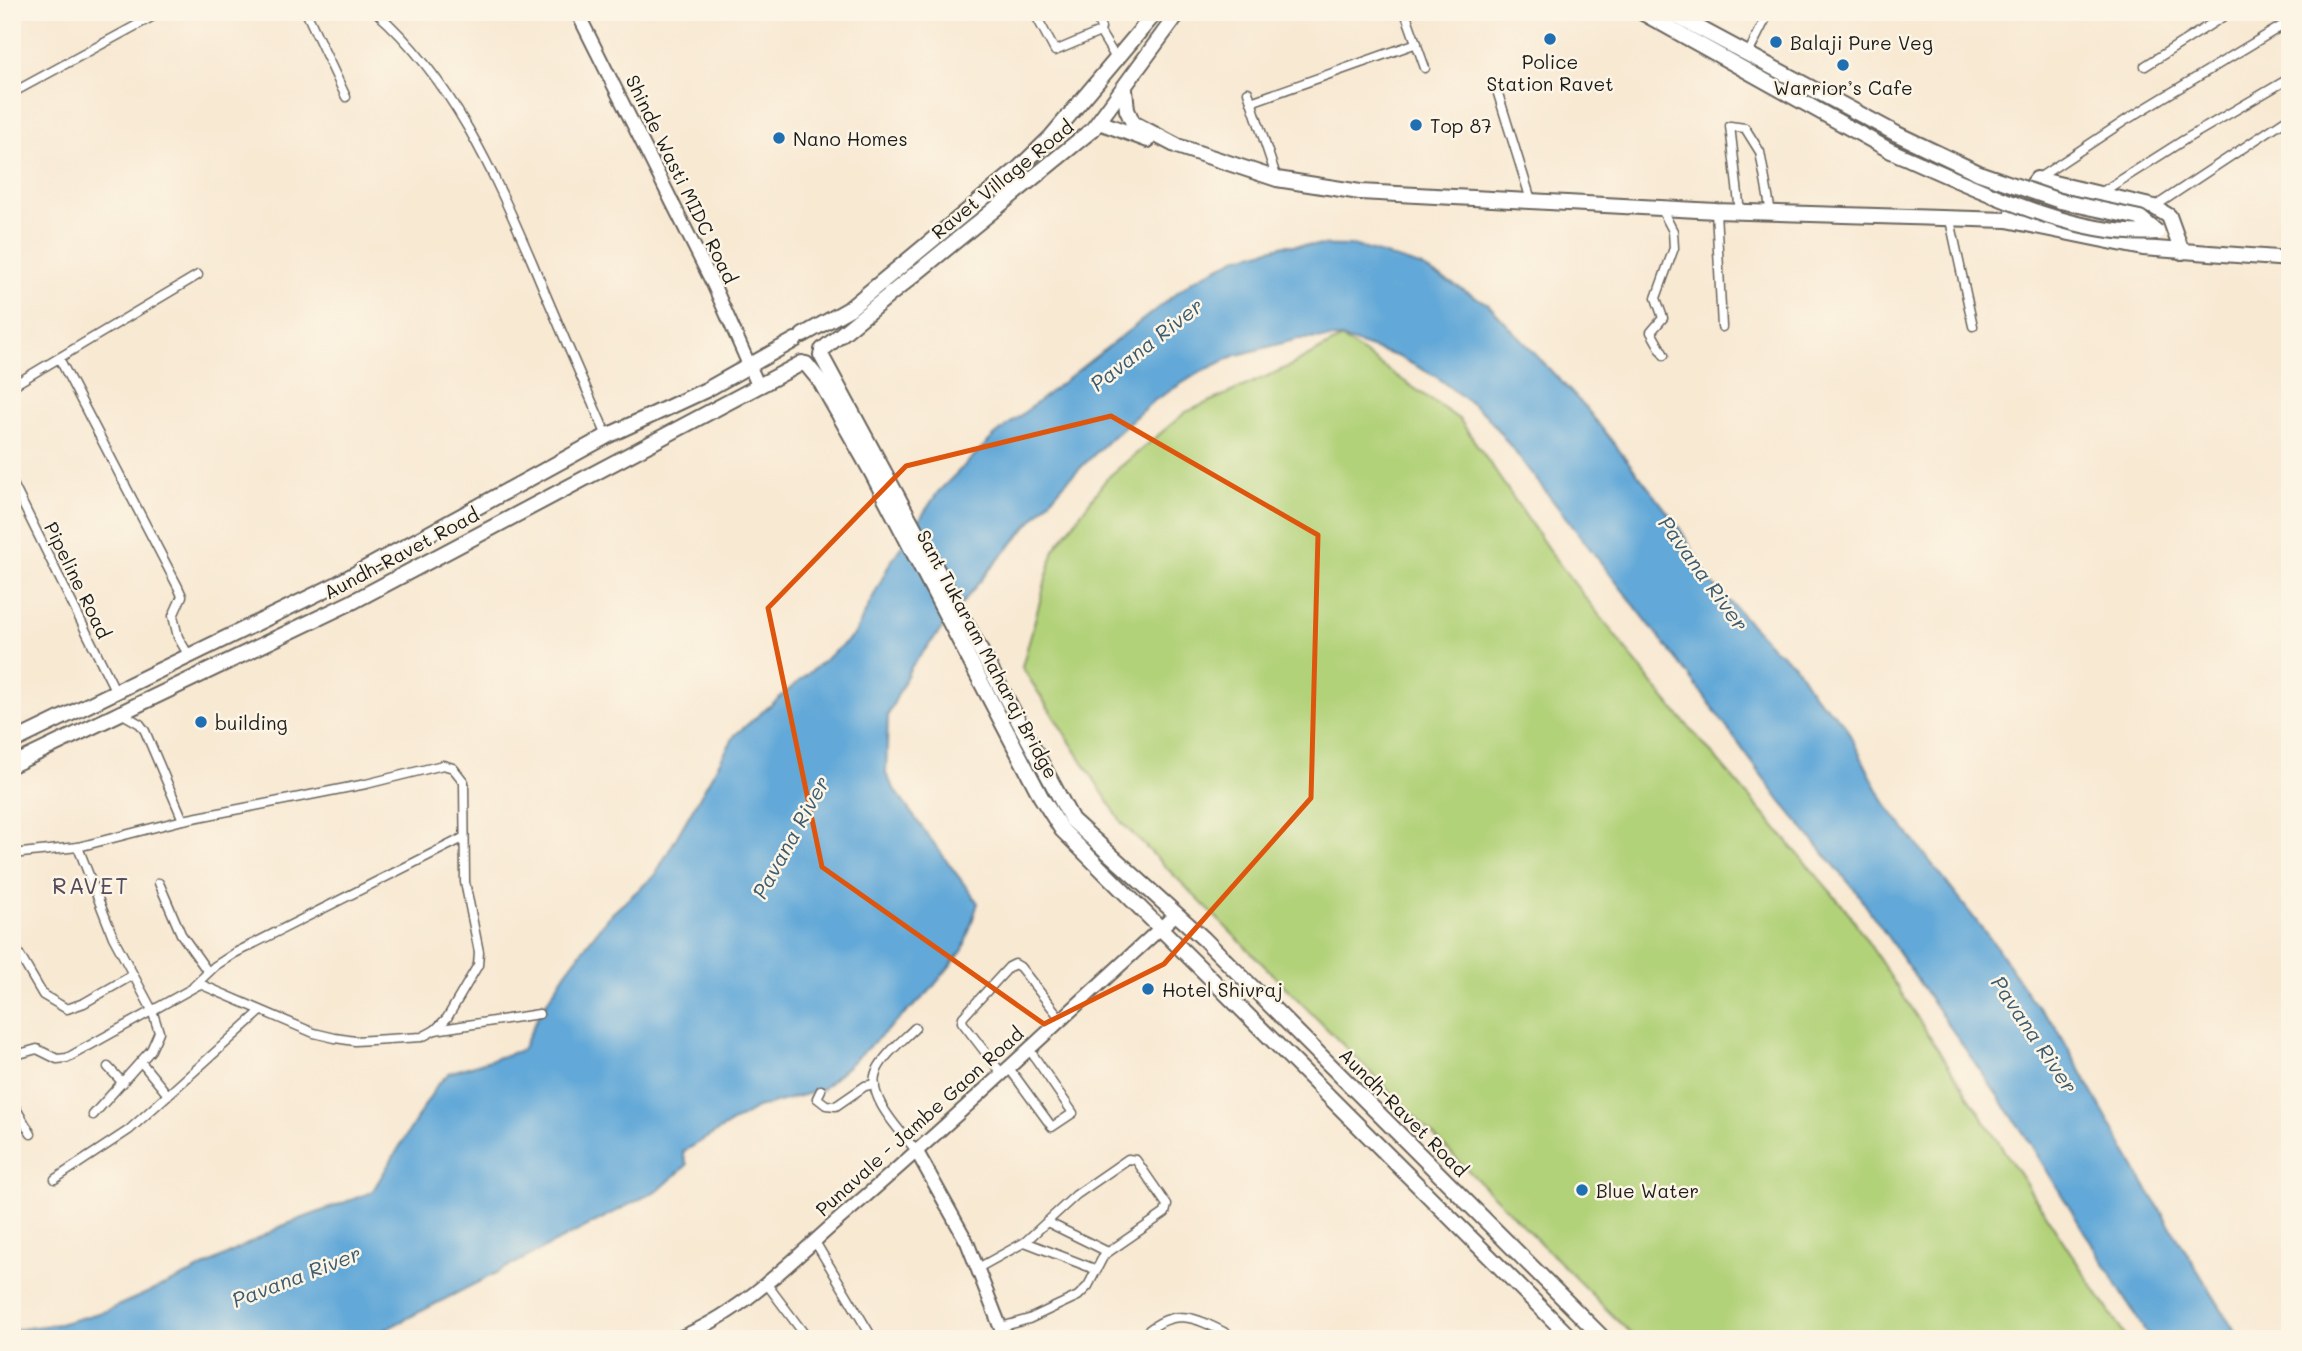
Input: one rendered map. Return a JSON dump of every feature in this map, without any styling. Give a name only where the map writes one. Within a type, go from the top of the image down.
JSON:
[{"type":"main road","name":"Ravet Village Road","points":[[799,337],[849,309],[1018,169],[1071,114],[1105,69],[1116,62],[1156,12]]},
{"type":"main road","name":"Ravet Village Road","points":[[822,352],[1096,126],[1179,12]]},
{"type":"main road","points":[[1641,12],[1979,173],[2060,201],[2140,218],[2157,232]]},
{"type":"main road","points":[[1668,12],[1743,62],[1891,151],[1976,189],[2052,216],[2132,234],[2176,234]]},
{"type":"main road","points":[[1116,62],[1124,67],[1127,110],[1133,124],[1177,146]]},
{"type":"main road","points":[[1071,114],[1084,130],[1096,126],[1177,146],[1277,179],[1360,192],[1771,214],[2007,220],[2107,242],[2182,252],[2290,259]]},
{"type":"main road","points":[[2007,220],[2037,179],[2154,206],[2169,216],[2182,252]]},
{"type":"main road","name":"Aundh-Ravet Road","points":[[12,742],[337,584],[607,436],[706,390],[799,337]]},
{"type":"main road","points":[[799,337],[817,337],[878,470],[820,381],[793,353],[799,337]]},
{"type":"main road","points":[[804,364],[816,362],[822,352]]},
{"type":"main road","name":"Aundh-Ravet Road","points":[[12,765],[352,602],[758,385],[804,364]]},
{"type":"main road","name":"Sant Tukaram Maharaj Bridge","points":[[878,470],[1083,841]]},
{"type":"main road","name":"Aundh-Ravet Road","points":[[1083,841],[1204,939],[1604,1339]]},
{"type":"main road","points":[[1083,841],[1160,928],[1572,1339]]},
{"type":"street","points":[[12,93],[161,12]]},
{"type":"street","points":[[306,12],[346,97]]},
{"type":"street","points":[[376,12],[415,48],[468,126],[510,213],[607,436]]},
{"type":"street","name":"Shinde Wasti MIDC Road","points":[[577,12],[675,205],[758,385]]},
{"type":"street","points":[[1034,12],[1055,51],[1100,32]]},
{"type":"street","points":[[1095,12],[1100,32],[1116,62]]},
{"type":"street","points":[[1405,12],[1425,68]]},
{"type":"street","points":[[1743,62],[1769,12]]},
{"type":"street","points":[[2145,66],[2230,12]]},
{"type":"street","points":[[2037,179],[2290,21]]},
{"type":"street","points":[[1251,102],[1417,43]]},
{"type":"street","points":[[2097,195],[2290,78]]},
{"type":"street","points":[[1495,84],[1531,200]]},
{"type":"street","points":[[1248,92],[1277,179]]},
{"type":"street","points":[[2154,206],[2290,117]]},
{"type":"street","points":[[1740,212],[1730,126],[1745,128],[1760,152],[1771,214]]},
{"type":"street","points":[[1660,206],[1673,231],[1674,248],[1657,298],[1662,318],[1654,324],[1651,332],[1664,355]]},
{"type":"street","points":[[1716,211],[1722,327]]},
{"type":"street","points":[[1950,220],[1973,326]]},
{"type":"street","points":[[12,386],[198,275]]},
{"type":"street","points":[[59,358],[182,596],[173,616],[175,627],[190,656]]},
{"type":"street","name":"Pipeline Road","points":[[12,482],[116,692]]},
{"type":"street","points":[[121,713],[145,731],[183,820]]},
{"type":"street","points":[[12,855],[78,847],[183,820],[366,784],[443,765],[453,768],[464,782],[465,882],[477,934],[478,965],[447,1018],[435,1030],[422,1037],[355,1041],[314,1033],[205,985],[194,986]]},
{"type":"street","points":[[12,1056],[37,1049],[57,1059],[66,1058],[194,986],[208,972],[235,953],[463,838]]},
{"type":"street","points":[[78,847],[113,937],[152,1010],[158,1037],[141,1062],[93,1115]]},
{"type":"street","points":[[159,883],[181,934],[208,972]]},
{"type":"street","name":"Punavale - Jambe Gaon Road","points":[[676,1339],[696,1335],[766,1283],[917,1152],[1175,915]]},
{"type":"street","points":[[12,942],[43,995],[67,1009],[84,1003],[132,975]]},
{"type":"street","points":[[1029,1049],[1073,1113],[1052,1127],[962,1022],[963,1017],[1009,967],[1015,964],[1061,1019]]},
{"type":"street","points":[[55,1179],[129,1130],[261,1011]]},
{"type":"street","points":[[435,1030],[539,1014]]},
{"type":"street","points":[[915,1028],[878,1068],[875,1084],[881,1101],[917,1152],[978,1268],[1000,1334],[1079,1296],[1108,1252],[1168,1209],[1133,1158],[1076,1195],[1025,1242],[978,1268]]},
{"type":"street","points":[[141,1062],[168,1095]]},
{"type":"street","points":[[108,1067],[123,1083]]},
{"type":"street","points":[[821,1090],[817,1098],[826,1105],[836,1106],[865,1086],[875,1084]]},
{"type":"street","points":[[12,1102],[31,1135]]},
{"type":"street","points":[[1047,1222],[1108,1252]]},
{"type":"street","points":[[814,1240],[873,1339]]},
{"type":"street","points":[[1025,1242],[1097,1270]]},
{"type":"street","points":[[766,1283],[808,1339]]},
{"type":"street","points":[[1139,1339],[1168,1319],[1181,1315],[1192,1316],[1237,1339]]},
{"type":"highlighted area","points":[[1111,416],[1318,535],[1311,798],[1164,964],[1044,1024],[822,867],[768,608],[906,466]]},
{"type":"green space","points":[[1342,338],[1460,420],[1553,556],[1663,697],[1849,913],[2127,1339],[1636,1339],[1122,823],[1022,667],[1054,550],[1107,478],[1186,412],[1290,366]]},
{"type":"water","name":"Pavana River","points":[[1285,245],[1356,246],[1420,266],[1488,304],[1586,408],[1677,524],[1711,582],[1773,648],[1794,664],[1814,695],[1844,723],[1884,802],[1995,945],[2032,1000],[2055,1025],[2140,1177],[2240,1339],[2150,1339],[2025,1135],[1855,890],[1781,802],[1687,673],[1486,415],[1435,376],[1399,357],[1342,338],[1298,339],[1234,356],[1197,374],[1152,402],[1064,484],[985,575],[911,667],[888,715],[886,774],[896,792],[978,903],[963,950],[928,993],[821,1090],[757,1108],[683,1152],[687,1165],[660,1189],[367,1339],[12,1339],[12,1330],[59,1324],[106,1311],[192,1273],[282,1226],[372,1192],[437,1085],[449,1073],[522,1050],[539,1014],[566,972],[607,918],[655,875],[735,735],[854,635],[890,563],[938,492],[994,436],[1192,281],[1236,258]]},
{"type":"place","name":"Police Station Ravet","points":[[1550,39]]},
{"type":"place","name":"Balaji Pure Veg","points":[[1776,42]]},
{"type":"place","name":"Warrior’s Cafe","points":[[1843,65]]},
{"type":"place","name":"Top 87","points":[[1416,125]]},
{"type":"place","name":"Nano Homes","points":[[779,138]]},
{"type":"place","name":"building","points":[[201,722]]},
{"type":"place","name":"Hotel Shivraj","points":[[1148,989]]},
{"type":"place","name":"Blue Water","points":[[1582,1190]]},
{"type":"district","name":"RAVET","points":[[91,885]]}]
